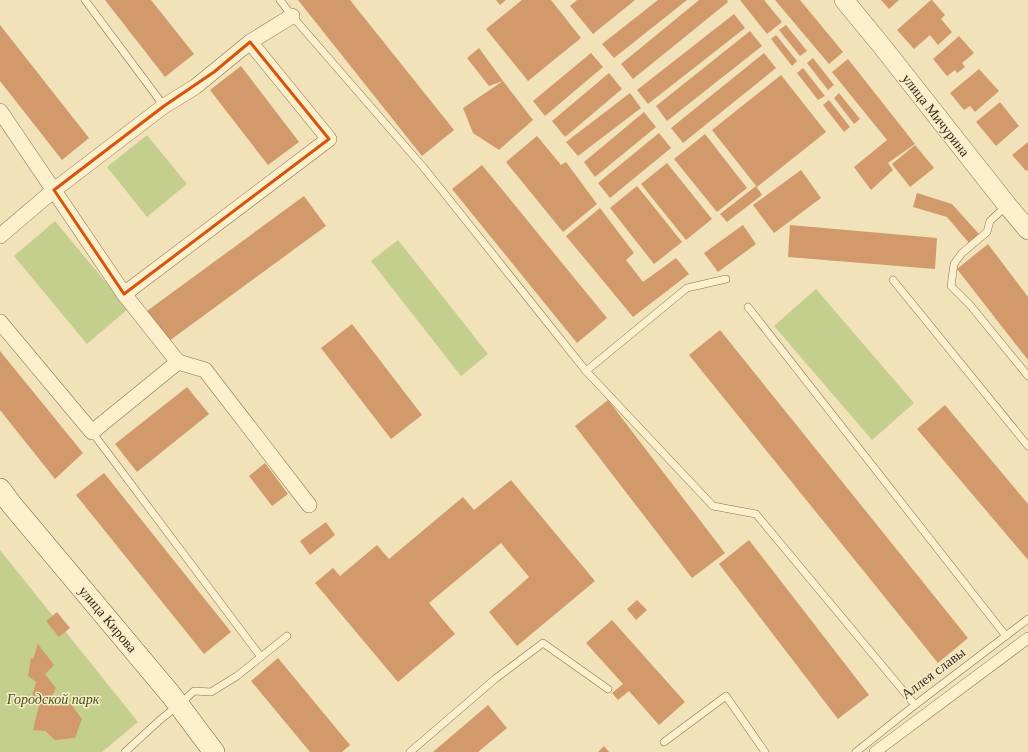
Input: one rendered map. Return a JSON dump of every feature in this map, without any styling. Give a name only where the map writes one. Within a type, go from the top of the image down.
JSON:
[{"type":"main road","name":"улица Кирова","points":[[0,489],[179,705],[214,752]]},
{"type":"street","name":"улица Мичурина","points":[[844,0],[1028,230]]},
{"type":"street","points":[[0,236],[54,190],[164,106],[195,87],[250,42],[292,16]]},
{"type":"street","points":[[124,294],[329,139],[250,42]]},
{"type":"street","points":[[0,111],[124,294],[178,362],[205,370],[308,505]]},
{"type":"street","points":[[0,322],[92,432],[178,362]]},
{"type":"street","name":"Аллея славы","points":[[875,752],[1028,638]]},
{"type":"lane","points":[[85,0],[164,106]]},
{"type":"lane","points":[[280,0],[292,16],[424,168],[586,371],[713,506],[756,514],[915,705]]},
{"type":"lane","points":[[1007,205],[990,221],[987,232],[962,253],[954,264],[951,286],[970,305],[1028,376]]},
{"type":"lane","points":[[586,371],[687,288],[726,279]]},
{"type":"lane","points":[[893,280],[1028,446]]},
{"type":"lane","points":[[748,307],[1006,636]]},
{"type":"lane","points":[[92,432],[261,657]]},
{"type":"lane","name":"Аллея славы","points":[[856,752],[1028,619]]},
{"type":"lane","points":[[125,752],[194,691],[211,692],[238,676],[288,636]]},
{"type":"lane","points":[[410,752],[495,679],[542,643],[608,689]]},
{"type":"lane","points":[[664,742],[726,696],[765,752]]},
{"type":"highlighted area","points":[[250,42],[329,139],[124,294],[54,190],[164,106],[214,72]]},
{"type":"green space","points":[[147,135],[187,184],[147,217],[107,167]]},
{"type":"green space","points":[[55,221],[128,309],[87,344],[14,256]]},
{"type":"green space","points":[[398,240],[488,354],[461,376],[371,261]]},
{"type":"green space","points":[[816,289],[914,403],[872,440],[774,326]]},
{"type":"green space","name":"Городской парк","points":[[0,550],[138,722],[102,752],[0,752]]},
{"type":"building","points":[[105,0],[151,0],[194,54],[165,77]]},
{"type":"building","points":[[298,0],[350,0],[454,130],[422,156]]},
{"type":"building","points":[[496,0],[506,0],[500,5]]},
{"type":"building","points":[[522,0],[551,0],[581,38],[528,81],[486,29]]},
{"type":"building","points":[[577,0],[635,0],[593,34],[570,6]]},
{"type":"building","points":[[658,0],[687,0],[614,58],[602,44]]},
{"type":"building","points":[[699,0],[727,0],[728,2],[633,79],[621,64]]},
{"type":"building","points":[[740,0],[764,0],[782,22],[767,34]]},
{"type":"building","points":[[775,0],[800,0],[843,52],[829,64]]},
{"type":"building","points":[[881,0],[899,0],[889,9]]},
{"type":"building","points":[[931,0],[945,15],[941,19],[952,32],[938,45],[930,35],[914,49],[897,30]]},
{"type":"building","points":[[734,14],[745,28],[648,104],[637,90]]},
{"type":"building","points":[[0,25],[89,138],[62,160],[0,81]]},
{"type":"building","points":[[786,25],[807,51],[800,56],[779,30]]},
{"type":"building","points":[[750,31],[762,46],[667,121],[656,106]]},
{"type":"building","points":[[776,35],[797,61],[792,66],[771,39]]},
{"type":"building","points":[[959,36],[974,53],[962,63],[965,67],[957,73],[955,70],[947,76],[933,59]]},
{"type":"building","points":[[479,48],[503,81],[489,86],[467,58]]},
{"type":"building","points":[[591,53],[603,67],[545,116],[533,101]]},
{"type":"building","points":[[764,53],[776,68],[683,143],[671,128]]},
{"type":"building","points":[[813,58],[834,85],[828,90],[807,63]]},
{"type":"building","points":[[848,59],[915,144],[888,163],[893,170],[871,190],[854,167],[887,140],[832,72]]},
{"type":"building","points":[[241,66],[299,142],[268,165],[210,90]]},
{"type":"building","points":[[803,68],[825,96],[818,100],[797,73]]},
{"type":"building","points":[[979,69],[999,91],[975,112],[970,106],[964,110],[950,93]]},
{"type":"building","points":[[609,73],[622,89],[565,137],[552,121]]},
{"type":"building","points":[[781,75],[826,132],[757,187],[712,130]]},
{"type":"building","points":[[503,81],[533,120],[499,150],[473,133],[463,108]]},
{"type":"building","points":[[630,93],[641,108],[578,156],[566,142]]},
{"type":"building","points":[[839,93],[860,119],[854,124],[834,98]]},
{"type":"building","points":[[829,100],[850,127],[844,132],[823,105]]},
{"type":"building","points":[[1000,102],[1019,126],[996,146],[976,122]]},
{"type":"building","points":[[644,112],[656,127],[595,177],[584,162]]},
{"type":"building","points":[[659,133],[671,148],[610,198],[598,183]]},
{"type":"building","points":[[705,134],[747,188],[717,212],[674,159]]},
{"type":"building","points":[[537,136],[561,165],[566,162],[597,204],[563,232],[506,162]]},
{"type":"building","points":[[1028,142],[1028,170],[1026,171],[1012,155]]},
{"type":"building","points":[[915,145],[934,168],[910,187],[892,164]]},
{"type":"building","points":[[667,163],[712,219],[686,240],[641,184]]},
{"type":"building","points":[[482,165],[607,318],[577,343],[452,189]]},
{"type":"building","points":[[801,170],[821,198],[774,233],[753,205]]},
{"type":"building","points":[[637,186],[682,242],[654,264],[610,208]]},
{"type":"building","points":[[756,186],[762,195],[727,222],[720,214]]},
{"type":"building","points":[[917,193],[952,204],[979,234],[969,243],[947,217],[913,207]]},
{"type":"building","points":[[304,196],[326,226],[169,341],[147,311]]},
{"type":"building","points":[[600,208],[634,253],[626,260],[643,282],[676,258],[689,274],[633,317],[566,236]]},
{"type":"building","points":[[743,225],[756,244],[718,272],[704,253]]},
{"type":"building","points":[[790,225],[937,238],[935,269],[788,257]]},
{"type":"building","points":[[988,244],[1028,297],[1028,360],[957,269]]},
{"type":"building","points":[[352,324],[422,415],[391,439],[321,348]]},
{"type":"building","points":[[720,330],[968,638],[938,663],[689,355]]},
{"type":"building","points":[[0,351],[83,453],[55,479],[0,410]]},
{"type":"building","points":[[187,387],[209,414],[137,472],[115,444]]},
{"type":"building","points":[[608,400],[725,553],[692,578],[575,426]]},
{"type":"building","points":[[945,405],[1028,504],[1028,560],[917,429]]},
{"type":"building","points":[[265,463],[288,494],[272,506],[249,476]]},
{"type":"building","points":[[104,473],[231,632],[204,654],[76,495]]},
{"type":"building","points":[[511,480],[595,581],[517,646],[489,612],[529,577],[501,543],[429,603],[455,634],[398,682],[315,583],[333,568],[340,576],[377,545],[389,559],[463,497],[474,510]]},
{"type":"building","points":[[326,522],[335,535],[310,555],[300,541]]},
{"type":"building","points":[[749,540],[869,695],[838,719],[719,564]]},
{"type":"building","points":[[637,600],[647,610],[636,620],[627,609]]},
{"type":"building","points":[[57,612],[70,628],[59,637],[46,621]]},
{"type":"building","points":[[612,620],[685,702],[659,725],[629,691],[618,700],[612,693],[623,684],[586,643]]},
{"type":"building","points":[[38,644],[54,665],[45,674],[56,688],[51,698],[57,706],[71,704],[82,719],[75,738],[55,740],[45,731],[33,730],[39,705],[31,700],[36,682],[28,676],[31,658],[33,659]]},
{"type":"building","points":[[278,658],[350,745],[342,752],[310,752],[251,681]]},
{"type":"building","points":[[488,705],[507,728],[478,752],[433,752]]},
{"type":"building","points":[[604,746],[609,752],[598,752]]}]
